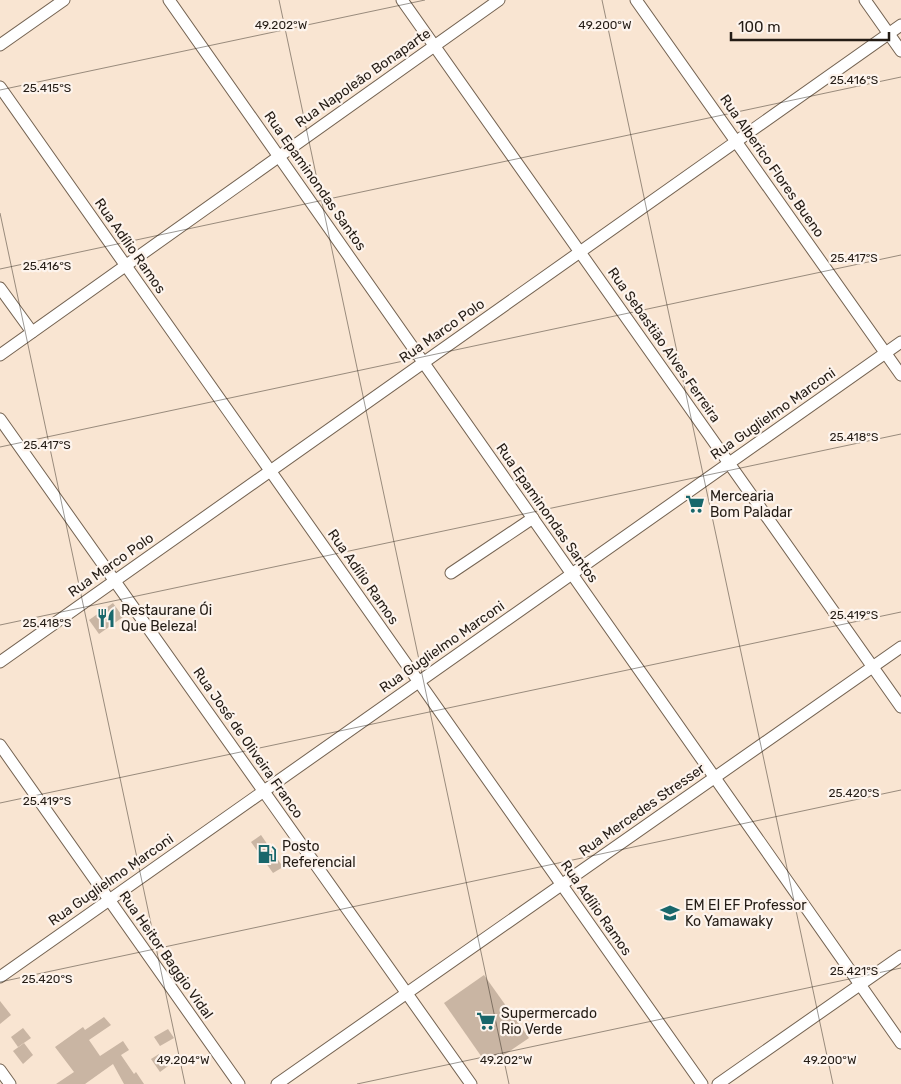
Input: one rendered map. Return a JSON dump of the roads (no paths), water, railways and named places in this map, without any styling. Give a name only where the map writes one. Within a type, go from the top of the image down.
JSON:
[{"type":"street","points":[[0,45],[64,0]]},
{"type":"street","name":"Rua Epaminondas Santos","points":[[169,0],[901,1042]]},
{"type":"street","name":"Rua Sebastião Alves Ferreira","points":[[402,0],[901,707]]},
{"type":"street","name":"Rua Napoleão Bonaparte","points":[[0,355],[499,0]]},
{"type":"street","name":"Rua Alberico Flores Bueno","points":[[636,0],[901,374]]},
{"type":"street","points":[[865,0],[901,51]]},
{"type":"street","name":"Rua Marco Polo","points":[[0,662],[901,25]]},
{"type":"street","name":"Rua Adílio Ramos","points":[[0,87],[702,1084]]},
{"type":"street","points":[[0,288],[32,332]]},
{"type":"street","name":"Rua Guglielmo Marconi","points":[[0,977],[901,342]]},
{"type":"street","name":"Rua José de Oliveira Franco","points":[[0,419],[471,1084]]},
{"type":"street","points":[[451,573],[533,518]]},
{"type":"street","name":"Rua Mercedes Stresser","points":[[277,1084],[901,647]]},
{"type":"street","name":"Rua Heitor Baggio Vidal","points":[[0,745],[239,1084]]},
{"type":"street","points":[[718,1084],[901,956]]},
{"type":"street","points":[[0,1070],[10,1084]]},
{"type":"place","name":"Mercearia Bom Paladar","points":[[695,504]]},
{"type":"place","name":"Restaurane Ói Que Beleza!","points":[[106,618]]},
{"type":"place","name":"Posto Referencial","points":[[267,854]]},
{"type":"place","name":"EM EI EF Professor Ko Yamawaky","points":[[670,913]]},
{"type":"place","name":"Supermercado Rio Verde","points":[[486,1021]]}]
